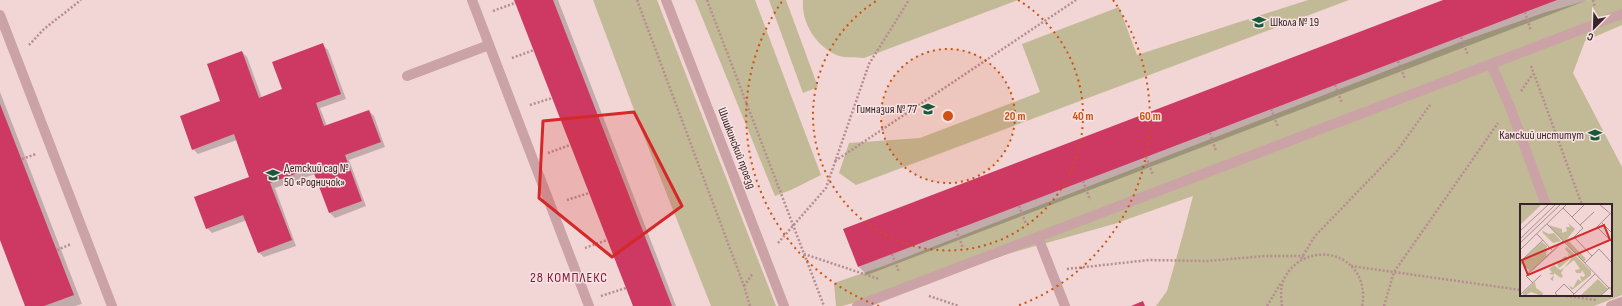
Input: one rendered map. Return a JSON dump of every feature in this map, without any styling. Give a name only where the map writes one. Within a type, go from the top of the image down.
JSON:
[{"type":"street","points":[[472,0],[588,303]]},
{"type":"street","name":"Шишкинский проезд","points":[[666,0],[784,306]]},
{"type":"street","points":[[857,306],[1622,14]]},
{"type":"street","points":[[0,15],[112,306]]},
{"type":"street","points":[[406,76],[489,45]]},
{"type":"street","points":[[1491,64],[1510,106],[1546,204]]},
{"type":"street","points":[[1038,237],[1065,306]]},
{"type":"path","points":[[17,58],[44,29],[81,0]]},
{"type":"path","points":[[636,0],[750,306]]},
{"type":"path","points":[[707,0],[824,306]]},
{"type":"path","points":[[793,226],[826,188],[869,64],[909,0]]},
{"type":"path","points":[[835,161],[1076,0]]},
{"type":"path","points":[[478,17],[515,3]]},
{"type":"path","points":[[496,63],[534,50]]},
{"type":"path","points":[[1525,51],[1582,204]]},
{"type":"path","points":[[1384,306],[1394,272],[1533,74]]},
{"type":"path","points":[[1267,306],[1291,268],[1303,257],[1315,236],[1397,151],[1448,80]]},
{"type":"path","points":[[514,110],[552,98]]},
{"type":"path","points":[[533,159],[570,145]]},
{"type":"path","points":[[551,205],[589,193]]},
{"type":"path","points":[[569,254],[607,240]]},
{"type":"path","points":[[804,254],[905,288]]},
{"type":"path","points":[[1051,271],[1149,260],[1208,261],[1265,256],[1303,257],[1314,254],[1328,254],[1340,258],[1351,266],[1359,277],[1363,290],[1362,306]]},
{"type":"path","points":[[1351,266],[1520,290]]},
{"type":"path","points":[[1282,306],[1280,293],[1283,280]]},
{"type":"path","points":[[588,303],[626,288]]},
{"type":"path","points":[[1565,296],[1617,304]]},
{"type":"highlighted area","points":[[634,112],[682,206],[612,257],[539,198],[543,121]]},
{"type":"shaded area","points":[[593,0],[657,0],[776,306],[711,306],[643,134]]},
{"type":"shaded area","points":[[695,0],[755,0],[821,175],[775,196]]},
{"type":"shaded area","points":[[769,0],[786,0],[818,87],[803,93]]},
{"type":"shaded area","points":[[803,0],[1018,0],[864,58],[839,56],[831,52],[817,41],[808,26],[803,9]]},
{"type":"shaded area","points":[[1308,0],[1349,0],[856,185],[839,173],[849,143],[920,138],[1040,92],[1022,44],[1119,7],[1137,55]]},
{"type":"shaded area","points":[[1589,0],[1622,0],[1622,25],[1585,41],[1573,73],[1622,167],[1622,295],[1594,306],[1156,306],[1167,291],[1193,196],[1114,224],[1011,253],[891,293],[842,306],[836,306],[834,283],[881,267],[1463,41],[1543,13]]},
{"type":"building","points":[[514,0],[553,0],[672,306],[633,306]]},
{"type":"building","points":[[1443,0],[1557,0],[858,267],[843,229]]},
{"type":"building","points":[[323,43],[341,94],[316,103],[324,126],[369,110],[381,142],[345,155],[362,201],[329,213],[312,168],[270,183],[292,240],[258,253],[243,215],[206,229],[194,197],[249,177],[234,134],[192,150],[180,116],[220,101],[207,64],[242,51],[259,98],[282,89],[272,62]]},
{"type":"building","points":[[0,104],[74,295],[44,306],[25,306],[0,240]]},
{"type":"building","points":[[1143,301],[1145,306],[1131,306]]},
{"type":"place","name":"Школа № 19","points":[[1259,22]]},
{"type":"place","name":"Гимназия № 77","points":[[928,109]]},
{"type":"place","name":"Камский институт","points":[[1595,135]]},
{"type":"place","name":"Детский сад № 50 «Родничок»","points":[[273,175]]},
{"type":"district","name":"28 КОМПЛЕКС","points":[[569,277]]}]
